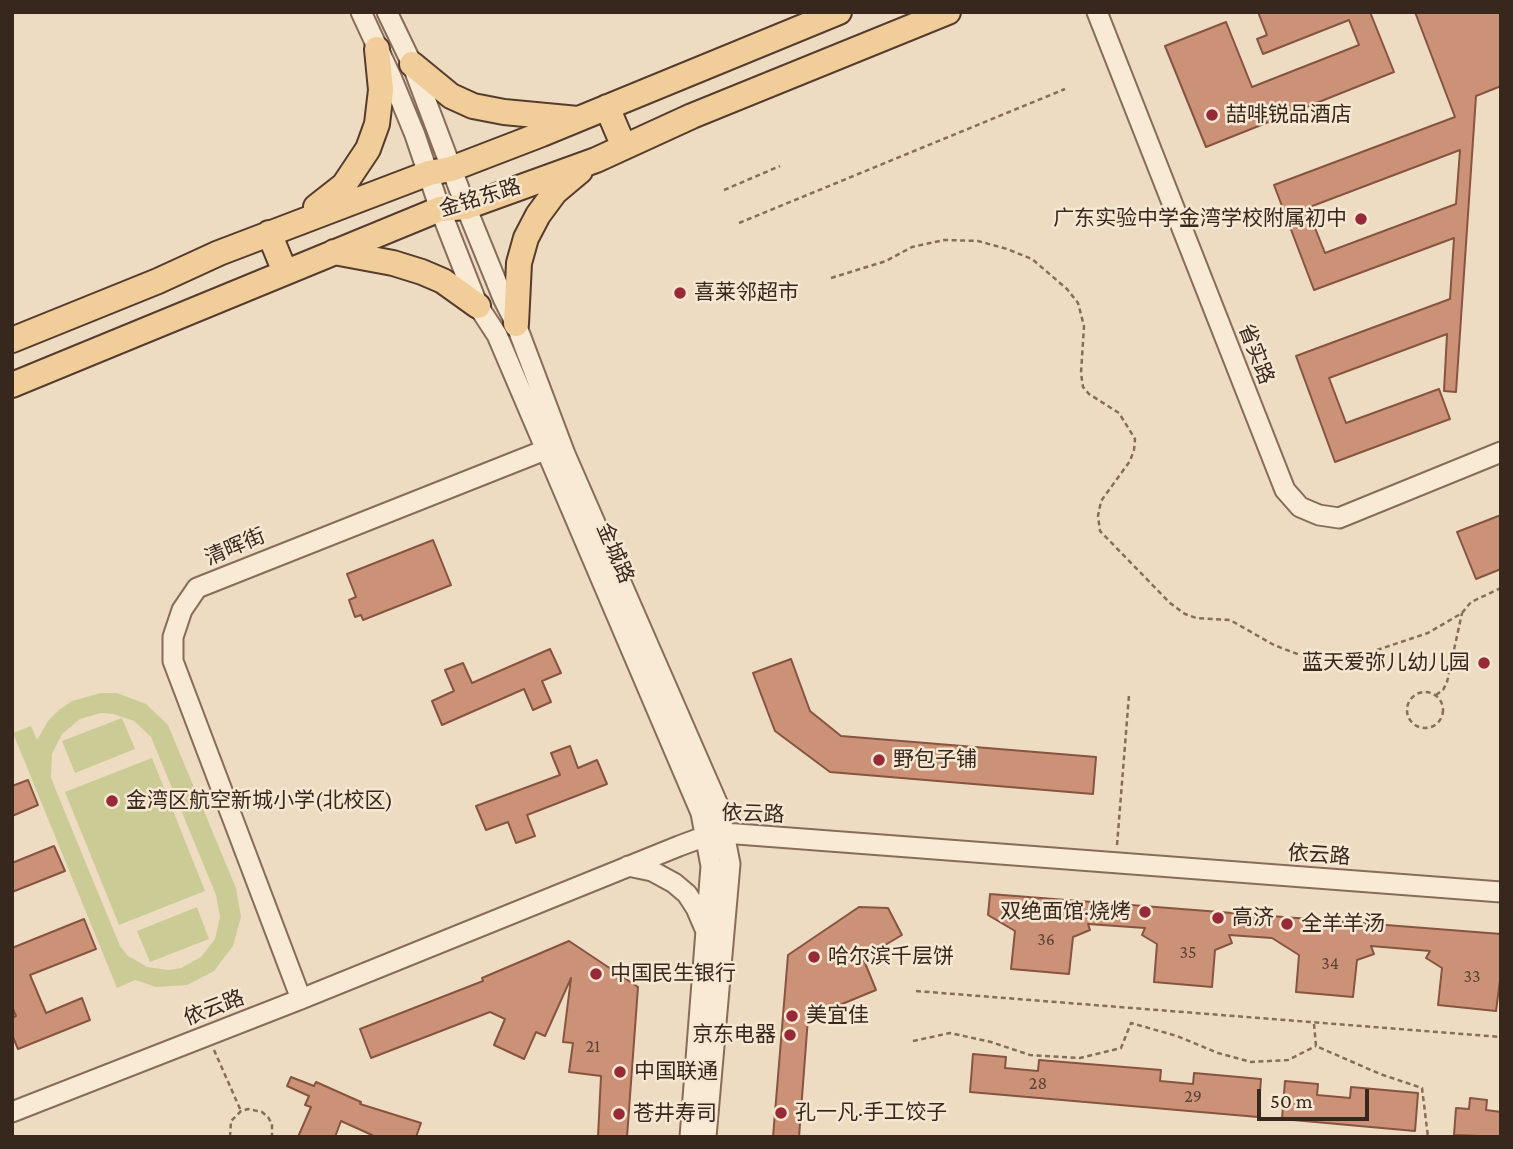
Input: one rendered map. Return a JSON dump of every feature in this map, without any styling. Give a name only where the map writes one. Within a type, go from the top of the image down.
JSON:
[{"type":"main road","name":"金铭东路","points":[[12,341],[269,233],[579,119],[839,12]]},
{"type":"main road","name":"金铭东路","points":[[12,385],[440,209],[466,207],[596,160],[692,116],[948,12]]},
{"type":"main road","points":[[297,222],[344,185],[358,168],[368,149],[377,124],[381,90],[377,49]]},
{"type":"main road","points":[[412,64],[451,96],[473,106],[504,112],[579,119]]},
{"type":"main road","points":[[607,107],[624,147]]},
{"type":"main road","points":[[516,324],[519,263],[526,239],[538,215],[555,192],[570,177],[596,160]]},
{"type":"main road","points":[[269,233],[285,272]]},
{"type":"main road","points":[[334,252],[393,263],[422,272],[443,281],[478,306]]},
{"type":"street","name":"金城路","points":[[361,12],[377,49],[440,171],[466,207],[516,324],[565,454],[719,807],[706,930],[690,1137]]},
{"type":"street","name":"金城路","points":[[387,12],[412,64],[440,171],[440,209],[478,306],[497,335],[696,799],[730,864],[706,1137]]},
{"type":"street","name":"省实路","points":[[1097,12],[1285,491],[1300,507],[1319,515],[1339,517],[1501,452]]},
{"type":"street","name":"清晖街","points":[[301,999],[173,661],[173,637],[182,610],[197,588],[545,450]]},
{"type":"street","name":"依云路","points":[[12,1112],[301,999],[628,866],[715,834],[1501,892]]},
{"type":"street","points":[[628,866],[652,871],[674,883],[687,894],[706,930]]},
{"type":"path","points":[[739,223],[1065,89]]},
{"type":"path","points":[[724,190],[780,166]]},
{"type":"path","points":[[831,278],[886,261],[912,247],[944,240],[978,241],[1007,248],[1032,259],[1068,289],[1078,303],[1084,326],[1081,373],[1083,387],[1119,414],[1135,439],[1135,450],[1101,501],[1098,516],[1100,531],[1170,603],[1185,614],[1196,618],[1230,620],[1274,645],[1300,655],[1334,657],[1368,653],[1428,633],[1462,613],[1471,602],[1501,588]]},
{"type":"path","points":[[1436,695],[1443,705],[1438,723],[1427,728],[1415,726],[1410,722],[1406,711],[1409,699],[1424,692],[1436,695],[1443,690],[1447,682],[1462,613]]},
{"type":"path","points":[[1115,862],[1129,695]]},
{"type":"path","points":[[916,991],[1501,1037]]},
{"type":"path","points":[[913,1041],[950,1033],[991,1042],[1030,1055],[1080,1058],[1121,1048],[1131,1023],[1251,1062],[1288,1060],[1316,1046]]},
{"type":"path","points":[[1314,1023],[1316,1046]]},
{"type":"path","points":[[207,1035],[241,1111]]},
{"type":"path","points":[[1316,1046],[1380,1074],[1422,1088],[1428,1137]]},
{"type":"path","points":[[230,1137],[231,1121],[241,1111],[255,1109],[262,1112],[272,1124],[272,1137]]},
{"type":"green space","points":[[101,693],[117,693],[146,704],[168,725],[236,888],[241,917],[233,946],[214,971],[187,985],[156,987],[135,980],[117,988],[13,733],[31,726],[37,740],[48,721],[72,701]],"holes":[[[101,713],[134,721],[151,737],[216,895],[220,917],[215,939],[201,957],[181,968],[169,970],[147,967],[127,955],[120,946],[51,777],[52,754],[62,734],[80,719]]]},
{"type":"green space","points":[[122,718],[135,749],[75,773],[62,741]]},
{"type":"green space","points":[[152,758],[205,891],[119,925],[65,792]]},
{"type":"green space","points":[[197,907],[209,939],[150,962],[137,931]]},
{"type":"building","points":[[1258,12],[1370,12],[1394,72],[1206,147],[1165,46],[1226,22],[1252,87],[1359,45],[1349,20],[1263,54],[1257,39],[1267,35]]},
{"type":"building","points":[[1415,12],[1501,12],[1501,86],[1476,96],[1456,392],[1444,391],[1447,334],[1329,378],[1346,423],[1439,389],[1450,419],[1335,462],[1296,356],[1450,299],[1454,238],[1314,290],[1274,185],[1455,117]],"holes":[[[1460,150],[1456,204],[1325,253],[1307,208]]]},
{"type":"building","points":[[1501,515],[1501,569],[1476,579],[1457,532]]},
{"type":"building","points":[[433,540],[451,585],[363,620],[361,615],[355,617],[349,600],[356,597],[347,574]]},
{"type":"building","points":[[550,649],[561,673],[542,681],[551,702],[533,710],[524,689],[442,725],[432,701],[454,691],[445,670],[463,663],[472,683]]},
{"type":"building","points":[[791,659],[810,711],[841,736],[1096,757],[1093,794],[830,772],[775,731],[753,673]]},
{"type":"building","points":[[570,746],[578,768],[597,760],[607,784],[527,815],[535,836],[516,843],[508,822],[486,830],[476,806],[560,775],[551,753]]},
{"type":"building","points":[[28,780],[38,805],[12,816],[12,786]]},
{"type":"building","points":[[54,846],[65,871],[12,892],[12,863]]},
{"type":"building","points":[[990,894],[1501,934],[1501,973],[1496,1011],[1438,1005],[1442,968],[1426,958],[1430,951],[1371,946],[1374,954],[1357,960],[1353,997],[1296,992],[1299,955],[1272,938],[1229,935],[1232,943],[1215,950],[1212,987],[1154,982],[1157,944],[1142,935],[1145,928],[1088,924],[1090,930],[1073,937],[1069,974],[1011,969],[1015,931],[988,915]]},
{"type":"building","points":[[859,907],[888,908],[902,935],[863,958],[876,990],[808,1018],[799,1137],[773,1137],[788,955]]},
{"type":"building","points":[[84,919],[96,949],[30,975],[46,1013],[82,998],[90,1020],[18,1049],[12,1035],[12,1018],[16,1016],[12,1007],[12,948]]},
{"type":"building","points":[[569,941],[638,987],[627,1137],[598,1137],[601,1076],[569,1072],[573,1043],[563,1042],[571,978],[545,1036],[536,1032],[524,1059],[494,1045],[505,1019],[490,1012],[371,1058],[360,1029],[483,981],[482,978]]},
{"type":"building","points":[[973,1054],[1006,1057],[1005,1068],[1038,1071],[1039,1060],[1161,1070],[1160,1081],[1193,1084],[1194,1073],[1261,1079],[1258,1117],[970,1092]]},
{"type":"building","points":[[291,1077],[314,1086],[316,1082],[361,1102],[360,1104],[421,1123],[416,1137],[371,1137],[372,1135],[341,1121],[335,1137],[298,1137],[311,1107],[305,1105],[309,1096],[287,1086]]},
{"type":"building","points":[[1285,1081],[1318,1084],[1317,1095],[1350,1098],[1351,1087],[1418,1093],[1415,1131],[1282,1119]]},
{"type":"building","points":[[1470,1098],[1487,1100],[1486,1110],[1501,1112],[1501,1137],[1454,1135],[1456,1108],[1469,1109]]},
{"type":"place","name":"喆啡锐品酒店","points":[[1212,115]]},
{"type":"place","name":"广东实验中学金湾学校附属初中","points":[[1361,219]]},
{"type":"place","name":"喜莱邻超市","points":[[680,293]]},
{"type":"place","name":"蓝天爱弥儿幼儿园","points":[[1484,663]]},
{"type":"place","name":"野包子铺","points":[[879,760]]},
{"type":"place","name":"金湾区航空新城小学(北校区)","points":[[112,801]]},
{"type":"place","name":"双绝面馆·烧烤","points":[[1145,912]]},
{"type":"place","name":"高济","points":[[1218,918]]},
{"type":"place","name":"全羊羊汤","points":[[1287,924]]},
{"type":"place","name":"哈尔滨千层饼","points":[[814,957]]},
{"type":"place","name":"中国民生银行","points":[[596,974]]},
{"type":"place","name":"美宜佳","points":[[792,1016]]},
{"type":"place","name":"京东电器","points":[[790,1035]]},
{"type":"place","name":"中国联通","points":[[620,1072]]},
{"type":"place","name":"孔一凡·手工饺子","points":[[781,1113]]},
{"type":"place","name":"苍井寿司","points":[[619,1114]]}]
